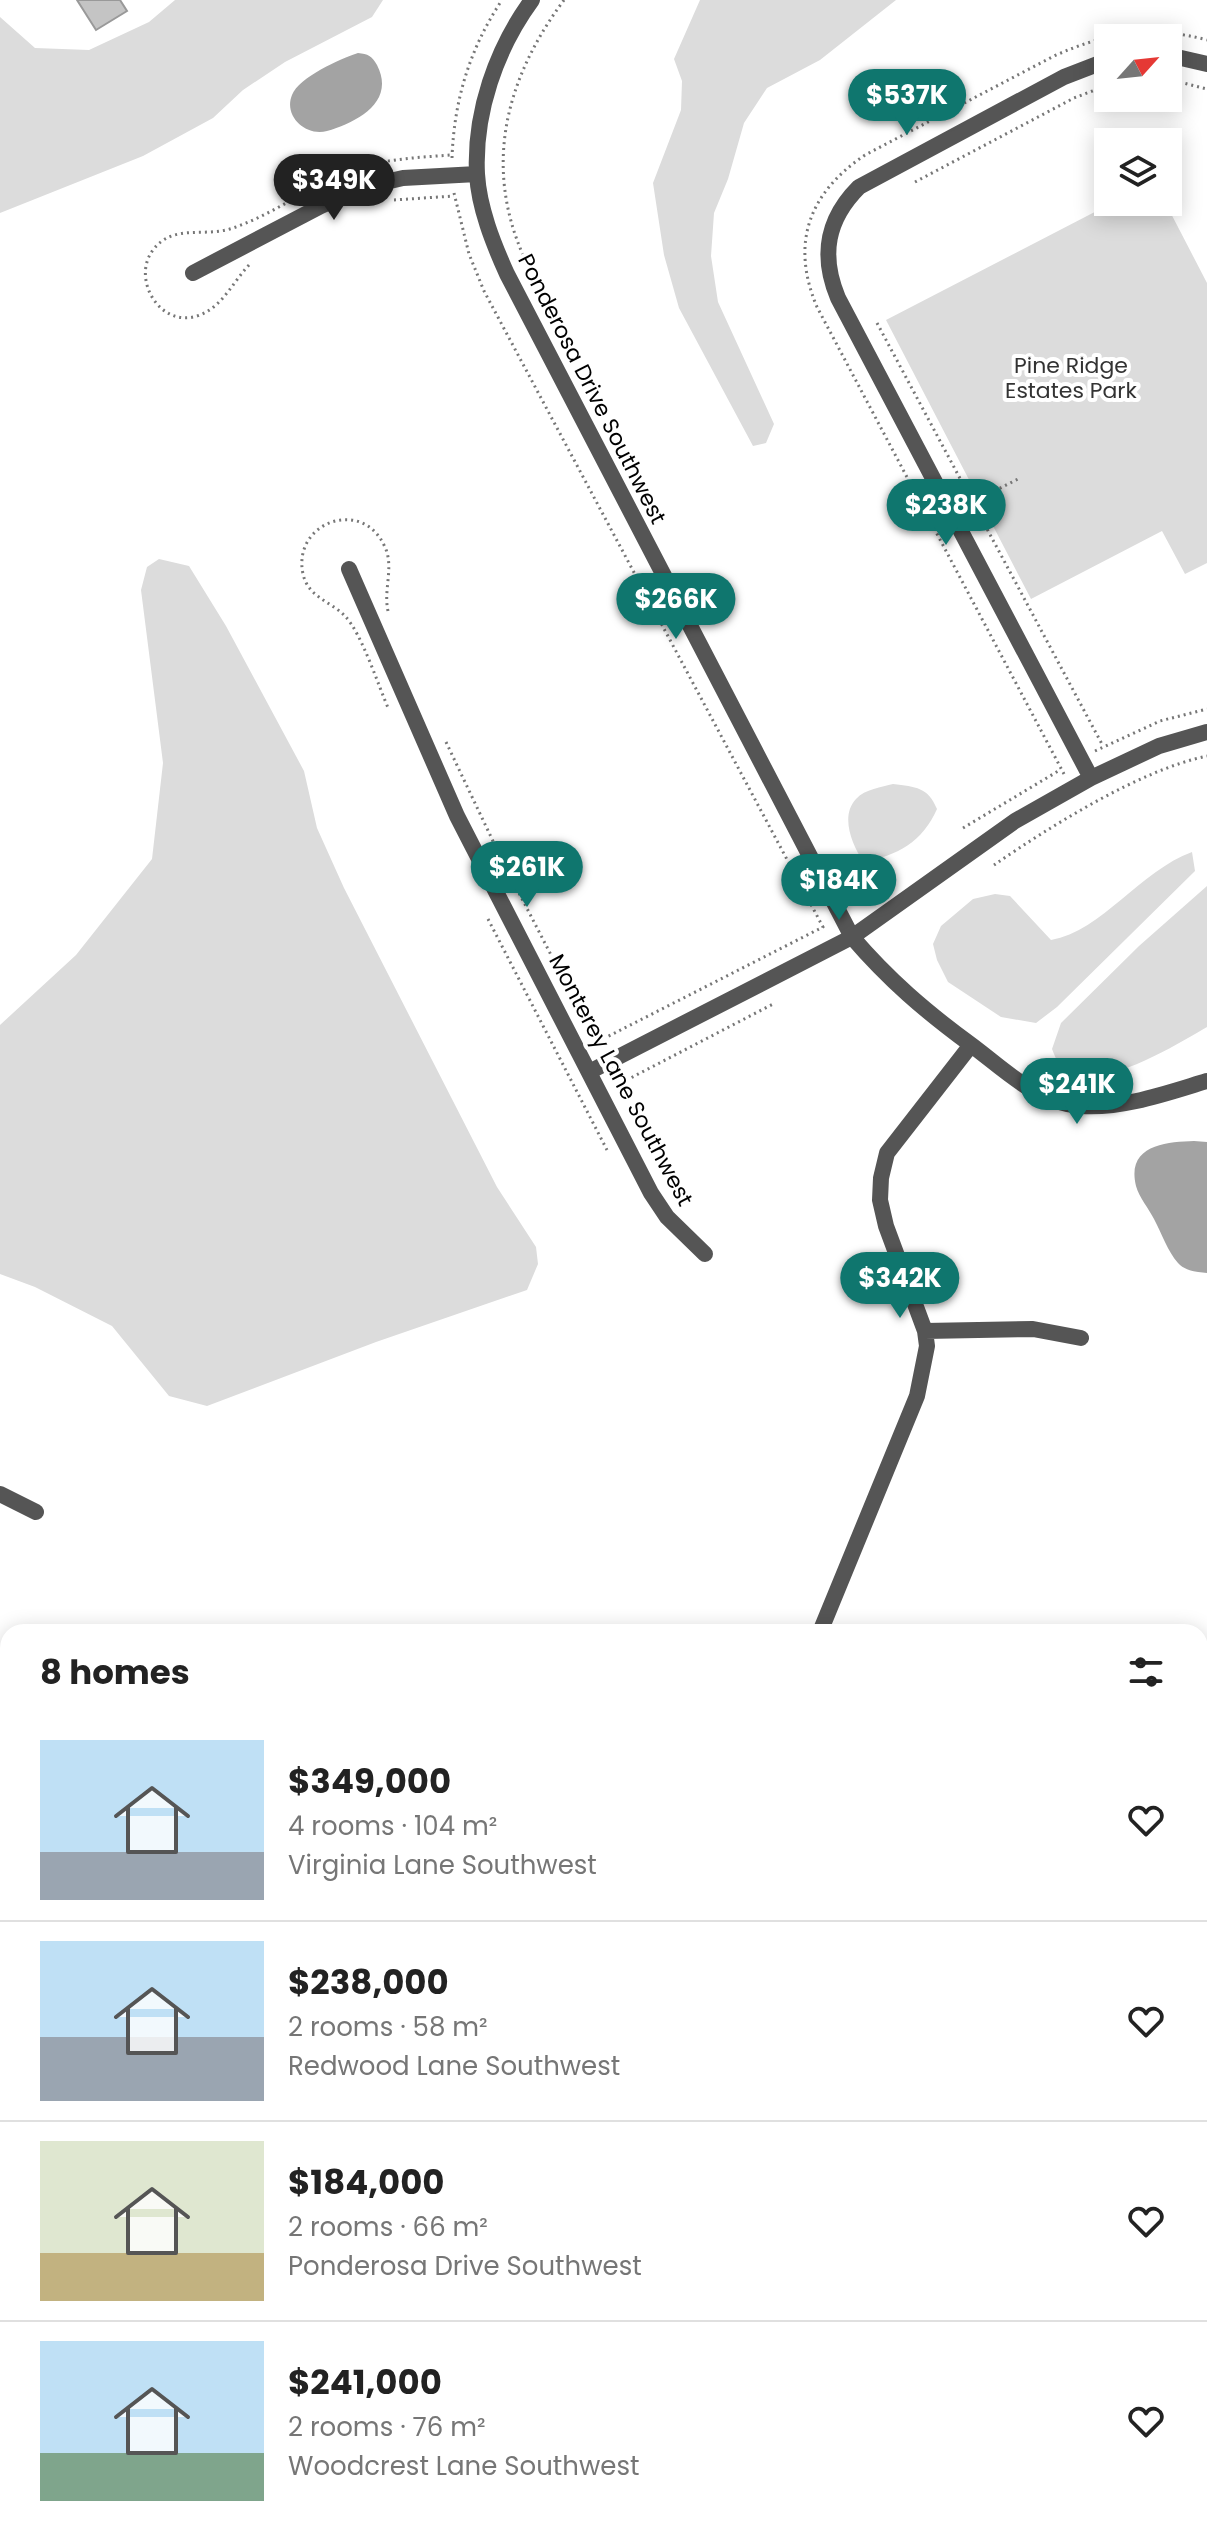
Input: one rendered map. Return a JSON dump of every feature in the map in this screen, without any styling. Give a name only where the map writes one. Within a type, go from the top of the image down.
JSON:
[{"type":"street","name":"Ponderosa Drive Southwest","points":[[532,0],[505,45],[488,91],[479,139],[477,174],[490,231],[507,274],[852,937],[882,973],[932,1017],[1022,1085],[1065,1104],[1083,1107],[1117,1104],[1207,1081]]},
{"type":"street","points":[[1182,58],[1207,64]]},
{"type":"street","points":[[1091,778],[838,298],[831,281],[827,250],[829,233],[836,216],[859,187],[1064,77],[1094,65]]},
{"type":"street","points":[[193,273],[364,187],[403,178],[477,174]]},
{"type":"street","name":"Monterey Lane Southwest","points":[[349,569],[457,816],[651,1193],[667,1217],[705,1254]]},
{"type":"street","points":[[589,1072],[852,937],[1015,821],[1091,778],[1159,746],[1207,732]]},
{"type":"street","points":[[823,1624],[917,1396],[927,1346],[925,1331],[886,1226],[880,1200],[887,1153],[971,1045]]},
{"type":"street","points":[[925,1331],[1033,1329],[1081,1338]]},
{"type":"street","points":[[0,1494],[36,1512]]},
{"type":"path","points":[[452,155],[455,120],[465,75],[474,48],[502,0]]},
{"type":"path","points":[[564,0],[535,41],[518,79],[505,133],[504,174],[510,216],[523,255],[579,358]]},
{"type":"path","points":[[963,828],[1061,770],[817,307],[805,268],[807,226],[827,187],[865,155],[1054,56],[1098,39],[1130,32],[1165,31],[1207,40]]},
{"type":"path","points":[[1182,83],[1207,89]]},
{"type":"path","points":[[915,182],[1094,90]]},
{"type":"path","points":[[445,739],[501,858],[596,1043],[823,927],[484,291],[469,254],[454,196]]},
{"type":"path","points":[[877,323],[1103,746],[1160,721],[1207,709]]},
{"type":"path","points":[[973,502],[1018,479]]},
{"type":"path","points":[[325,525],[344,519],[365,523],[383,541],[389,563],[385,601],[388,612]]},
{"type":"path","points":[[994,865],[1053,827],[1136,783],[1172,766],[1207,756]]},
{"type":"path","points":[[675,1187],[621,1083],[775,1003]]},
{"type":"path","points":[[566,1073],[608,1152]]},
{"type":"green space","points":[[175,0],[383,0],[372,17],[285,62],[243,90],[213,118],[143,156],[0,213],[0,17],[35,48],[89,50],[149,22]]},
{"type":"green space","points":[[700,0],[896,0],[820,60],[767,88],[744,123],[728,179],[714,213],[711,256],[718,302],[774,424],[766,443],[753,446],[679,308],[664,255],[653,183],[681,110],[682,81],[674,59]]},
{"type":"green space","name":"Pine Ridge Estates Park","points":[[1094,212],[1094,216],[1172,216],[1207,283],[1207,563],[1185,574],[1162,531],[1031,599],[886,320]]},
{"type":"green space","points":[[159,559],[189,566],[226,626],[304,771],[317,828],[344,888],[497,1187],[536,1247],[538,1264],[527,1290],[376,1342],[207,1406],[169,1396],[112,1326],[35,1287],[0,1274],[0,1025],[76,955],[152,859],[163,763],[141,590],[147,567]]},
{"type":"green space","points":[[893,784],[920,789],[930,796],[937,809],[924,830],[908,846],[887,856],[863,861],[849,830],[851,806],[864,793]]},
{"type":"green space","points":[[1192,852],[1195,871],[1057,1007],[1036,1023],[1001,1017],[948,982],[937,960],[933,944],[941,926],[973,899],[995,894],[1010,896],[1051,940],[1087,925],[1155,872]]},
{"type":"green space","points":[[1207,886],[1207,1027],[1156,1056],[1112,1073],[1092,1076],[1075,1074],[1061,1066],[1052,1049],[1061,1023],[1139,946]]},
{"type":"shaded area","points":[[358,53],[367,55],[377,65],[382,78],[377,100],[361,116],[327,131],[312,131],[299,124],[290,103],[296,88],[321,70]]},
{"type":"shaded area","points":[[1207,1142],[1207,1273],[1181,1266],[1174,1258],[1139,1194],[1134,1172],[1137,1162],[1151,1148]]},
{"type":"building","points":[[77,0],[120,0],[127,11],[96,30]]}]
